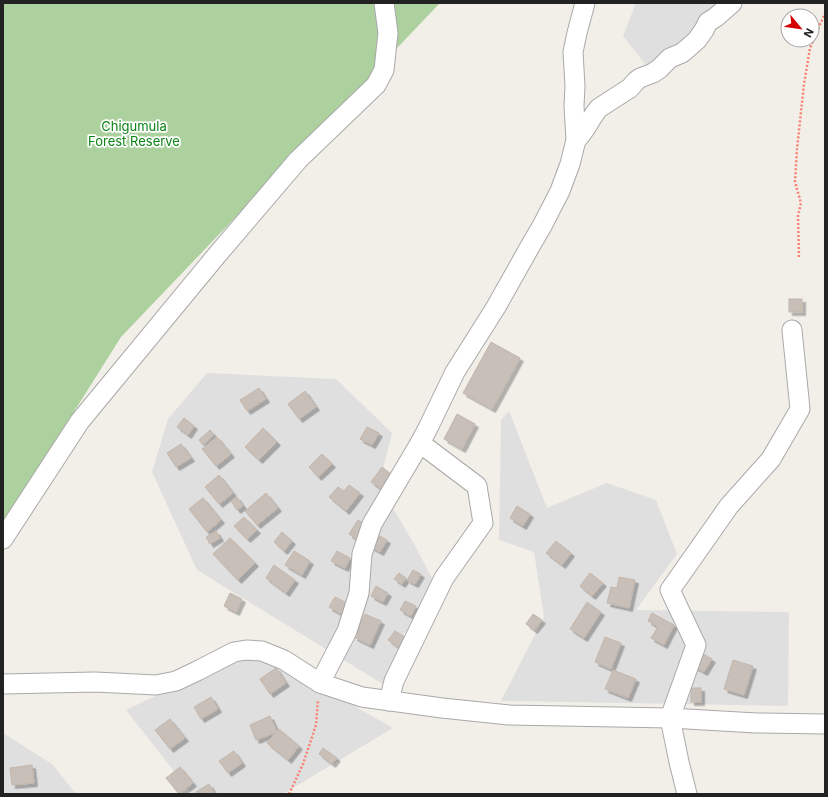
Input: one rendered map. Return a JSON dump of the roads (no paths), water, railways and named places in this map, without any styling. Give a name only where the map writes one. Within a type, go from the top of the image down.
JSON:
[{"type":"street","points":[[3,539],[80,421],[206,267],[298,160],[376,85],[384,70],[388,33],[384,3]]},
{"type":"street","points":[[320,683],[347,631],[360,593],[362,554],[372,524],[420,443],[455,372],[496,307],[552,208],[560,191],[570,164],[576,140],[573,52],[585,3]]},
{"type":"street","points":[[576,140],[599,108],[630,88],[640,78],[652,74],[670,58],[682,53],[697,40],[708,22],[732,3]]},
{"type":"street","points":[[687,794],[670,718],[696,645],[670,590],[729,506],[770,459],[800,409],[792,330]]},
{"type":"street","points":[[389,701],[394,681],[444,578],[483,523],[476,486],[420,443]]},
{"type":"street","points":[[3,684],[95,682],[156,685],[176,681],[234,652],[246,650],[262,651],[284,660],[320,683],[362,697],[442,708],[509,715],[670,718],[756,723],[825,724]]},
{"type":"park label","name":"Chigumula Forest Reserve","points":[[134,134]]}]
